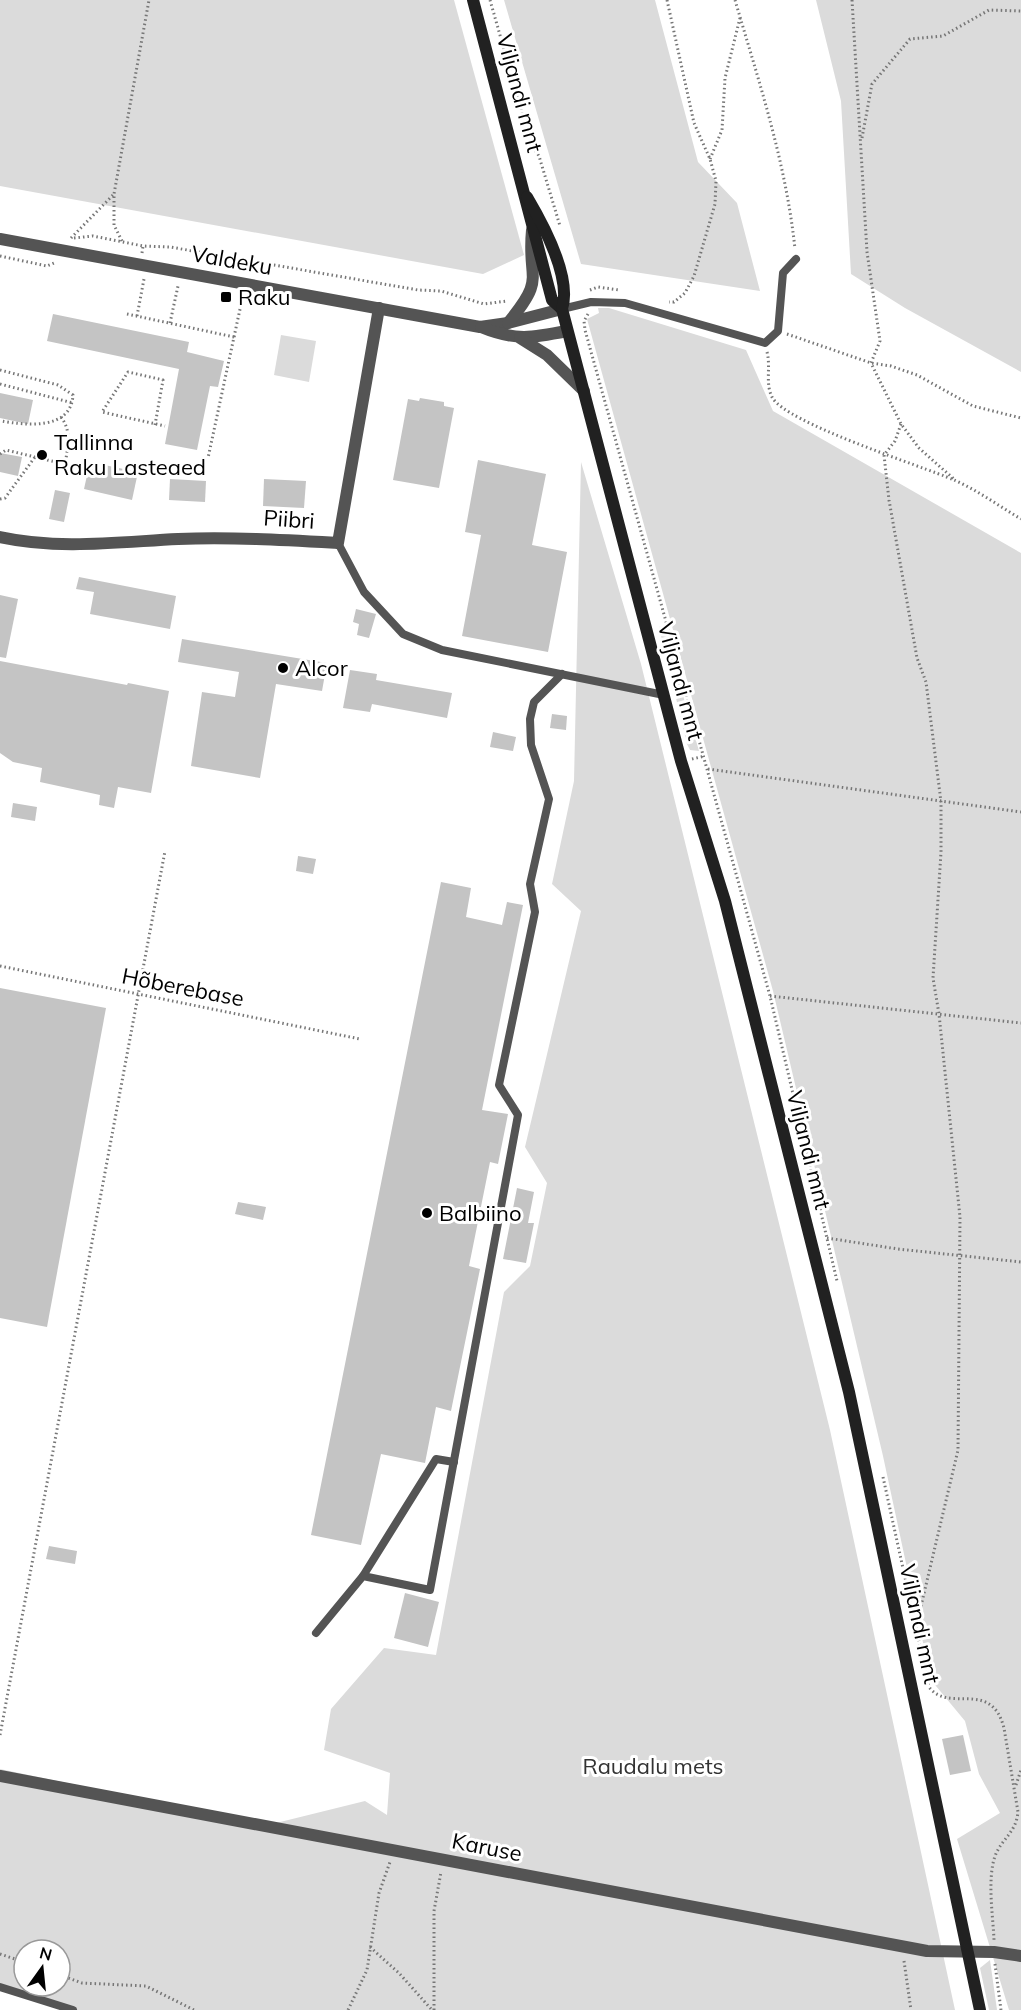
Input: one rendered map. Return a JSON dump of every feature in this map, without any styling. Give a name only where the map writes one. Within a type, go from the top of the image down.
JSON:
[{"type":"main road","name":"Viljandi mnt","points":[[473,0],[527,197],[552,300],[562,309]]},
{"type":"main road","name":"Viljandi mnt","points":[[527,197],[544,224],[566,296],[562,309],[567,331],[664,695],[724,901],[849,1392],[980,2010]]},
{"type":"street","points":[[508,323],[532,290],[535,275],[531,242],[532,223]]},
{"type":"street","name":"Valdeku","points":[[0,239],[480,327],[508,323],[562,309]]},
{"type":"street","name":"Piibri","points":[[0,537],[31,544],[96,545],[247,537],[338,543],[379,308]]},
{"type":"street","points":[[480,327],[504,337],[520,338],[567,331]]},
{"type":"street","points":[[520,338],[547,355],[584,391]]},
{"type":"street","name":"Karuse","points":[[0,1776],[903,1947],[927,1951],[994,1952],[1021,1956]]},
{"type":"lane","points":[[562,309],[591,302],[625,303],[765,343],[778,331],[783,273],[796,259]]},
{"type":"lane","points":[[338,543],[364,592],[403,634],[442,650],[664,695]]},
{"type":"lane","points":[[363,1576],[430,1590],[518,1115],[499,1085],[534,912],[530,884],[549,800],[531,745],[530,719],[534,702],[562,675]]},
{"type":"lane","points":[[316,1633],[363,1576],[436,1459],[454,1462]]},
{"type":"lane","points":[[0,1988],[74,2010]]},
{"type":"path","points":[[122,241],[114,225],[114,194],[148,0]]},
{"type":"path","points":[[490,0],[531,144],[539,156],[560,229]]},
{"type":"path","points":[[661,302],[674,302],[685,293],[694,276],[715,204],[716,182],[710,159],[694,123],[667,0]]},
{"type":"path","points":[[735,0],[771,123],[790,205],[796,259]]},
{"type":"path","points":[[852,0],[867,252],[880,341],[871,363],[901,424],[919,448],[955,480],[1021,519]]},
{"type":"path","points":[[861,145],[872,84],[910,39],[943,36],[989,10],[1021,11]]},
{"type":"path","points":[[710,159],[722,130],[725,78],[740,17]]},
{"type":"path","points":[[71,238],[114,194]]},
{"type":"path","points":[[62,241],[93,236],[143,246],[170,247],[418,291],[441,291],[484,304],[494,305],[510,300]]},
{"type":"path","points":[[141,256],[143,246]]},
{"type":"path","points":[[136,316],[144,279]]},
{"type":"path","points":[[170,322],[178,286]]},
{"type":"path","points":[[588,290],[598,287],[629,293]]},
{"type":"path","points":[[208,458],[242,300]]},
{"type":"path","points":[[594,311],[586,315],[585,330],[647,561],[708,769],[770,996],[837,1284]]},
{"type":"path","points":[[128,314],[234,337]]},
{"type":"path","points":[[778,331],[812,340],[871,363],[891,366],[917,375],[973,406],[1021,418]]},
{"type":"path","points":[[765,343],[769,358],[767,380],[772,399],[800,419],[884,455],[955,480]]},
{"type":"path","points":[[0,370],[58,386],[73,395],[73,403],[61,417],[30,426],[1,421]]},
{"type":"path","points":[[155,424],[163,380],[128,372],[102,412],[155,424],[165,426]]},
{"type":"path","points":[[0,384],[73,403]]},
{"type":"path","points":[[0,454],[6,450],[65,464],[69,443],[68,427],[61,417]]},
{"type":"path","points":[[901,424],[895,441],[884,455],[889,500],[916,658],[926,682],[941,802],[941,852],[933,978],[939,1014],[960,1217],[958,1450],[916,1625]]},
{"type":"path","points":[[0,499],[5,498],[35,457]]},
{"type":"path","points":[[708,769],[1021,813]]},
{"type":"path","points":[[0,1735],[165,851]]},
{"type":"path","name":"Hõberebase","points":[[0,966],[360,1039]]},
{"type":"path","points":[[770,996],[1021,1023]]},
{"type":"path","points":[[827,1238],[898,1249],[1021,1262]]},
{"type":"path","points":[[881,1468],[926,1679],[934,1694],[941,1697],[971,1697],[983,1700],[1001,1717],[1016,1786],[1017,1825],[996,1854],[993,1866],[995,1983],[1001,2010]]},
{"type":"path","points":[[1016,1786],[1021,1770]]},
{"type":"path","points":[[348,2010],[367,1970],[379,1893],[394,1851]]},
{"type":"path","points":[[433,2010],[434,1911],[441,1872]]},
{"type":"path","points":[[370,1947],[399,1973],[433,2010]]},
{"type":"path","points":[[903,1947],[911,2010]]},
{"type":"path","points":[[72,1979],[82,1983],[147,1986],[194,2010]]},
{"type":"green space","points":[[0,0],[454,0],[524,255],[483,274],[0,186]]},
{"type":"green space","points":[[504,0],[655,0],[698,162],[737,203],[760,291],[581,264]]},
{"type":"green space","points":[[816,0],[1021,0],[1021,372],[905,308],[851,274],[841,101]]},
{"type":"green space","points":[[598,308],[609,308],[746,350],[773,411],[1021,553],[1021,2010],[1009,2010],[957,1839],[1000,1813],[979,1774],[965,1721],[931,1680],[883,1456],[773,991],[587,319],[599,313]]},
{"type":"green space","points":[[281,335],[316,341],[309,382],[274,375]]},
{"type":"green space","name":"Raudalu mets","points":[[581,462],[641,664],[830,1430],[955,2010],[73,2010],[35,1998],[72,1998],[72,1938],[12,1938],[12,1991],[0,1987],[0,1769],[268,1825],[365,1801],[387,1815],[390,1773],[324,1750],[331,1709],[384,1648],[436,1655],[504,1292],[530,1266],[547,1183],[525,1147],[581,911],[552,884],[574,781]]},
{"type":"green space","points":[[663,626],[699,751],[690,750],[687,744],[659,627]]},
{"type":"green space","points":[[990,1960],[997,2010],[989,2010],[980,1968]]},
{"type":"building","points":[[53,314],[189,342],[187,352],[224,361],[218,387],[210,386],[197,450],[165,444],[179,369],[47,341]]},
{"type":"building","points":[[0,393],[33,400],[28,424],[0,418]]},
{"type":"building","points":[[420,398],[444,402],[444,406],[454,408],[439,488],[393,480],[408,399],[419,401]]},
{"type":"building","points":[[0,453],[22,457],[18,476],[0,472]]},
{"type":"building","points":[[478,460],[546,474],[532,545],[567,552],[548,652],[462,636],[481,535],[465,532]]},
{"type":"building","points":[[90,462],[138,472],[132,500],[84,489]]},
{"type":"building","points":[[170,479],[206,481],[205,502],[169,500]]},
{"type":"building","points":[[264,479],[306,481],[304,508],[263,506]]},
{"type":"building","points":[[55,490],[70,493],[64,522],[49,519]]},
{"type":"building","points":[[79,577],[176,596],[170,629],[90,614],[94,592],[76,589]]},
{"type":"building","points":[[0,595],[18,599],[6,658],[0,657]]},
{"type":"building","points":[[356,609],[376,614],[369,638],[357,635],[359,624],[353,622]]},
{"type":"building","points":[[182,639],[327,663],[322,691],[276,684],[260,778],[191,766],[202,692],[235,697],[239,672],[178,662]]},
{"type":"building","points":[[0,661],[169,691],[151,793],[118,787],[114,808],[99,805],[100,795],[40,782],[42,768],[13,762],[0,753]]},
{"type":"building","points":[[350,670],[377,674],[376,680],[452,693],[447,718],[372,704],[370,712],[343,708]]},
{"type":"building","points":[[552,714],[567,716],[566,730],[550,728]]},
{"type":"building","points":[[493,732],[516,737],[513,751],[490,747]]},
{"type":"building","points":[[13,803],[37,807],[35,821],[11,817]]},
{"type":"building","points":[[298,856],[316,859],[313,874],[296,871]]},
{"type":"building","name":"Balbiino","points":[[441,882],[471,888],[466,917],[502,925],[507,902],[523,905],[482,1110],[508,1114],[498,1164],[490,1162],[469,1266],[480,1269],[451,1411],[436,1407],[425,1463],[381,1454],[361,1545],[311,1535]]},
{"type":"building","points":[[0,988],[106,1008],[47,1327],[0,1318]]},
{"type":"building","points":[[517,1188],[534,1192],[528,1223],[534,1223],[526,1263],[503,1259]]},
{"type":"building","points":[[238,1202],[266,1207],[263,1220],[235,1214]]},
{"type":"building","points":[[49,1546],[77,1551],[75,1564],[46,1559]]},
{"type":"building","points":[[405,1593],[439,1602],[428,1647],[394,1638]]},
{"type":"building","points":[[963,1735],[971,1771],[950,1775],[942,1739]]},
{"type":"place","name":"Raku","points":[[226,297]]},
{"type":"place","name":"Tallinna Raku Lasteaed","points":[[42,455]]},
{"type":"place","name":"Alcor","points":[[283,668]]},
{"type":"place","name":"Balbiino","points":[[427,1213]]}]
